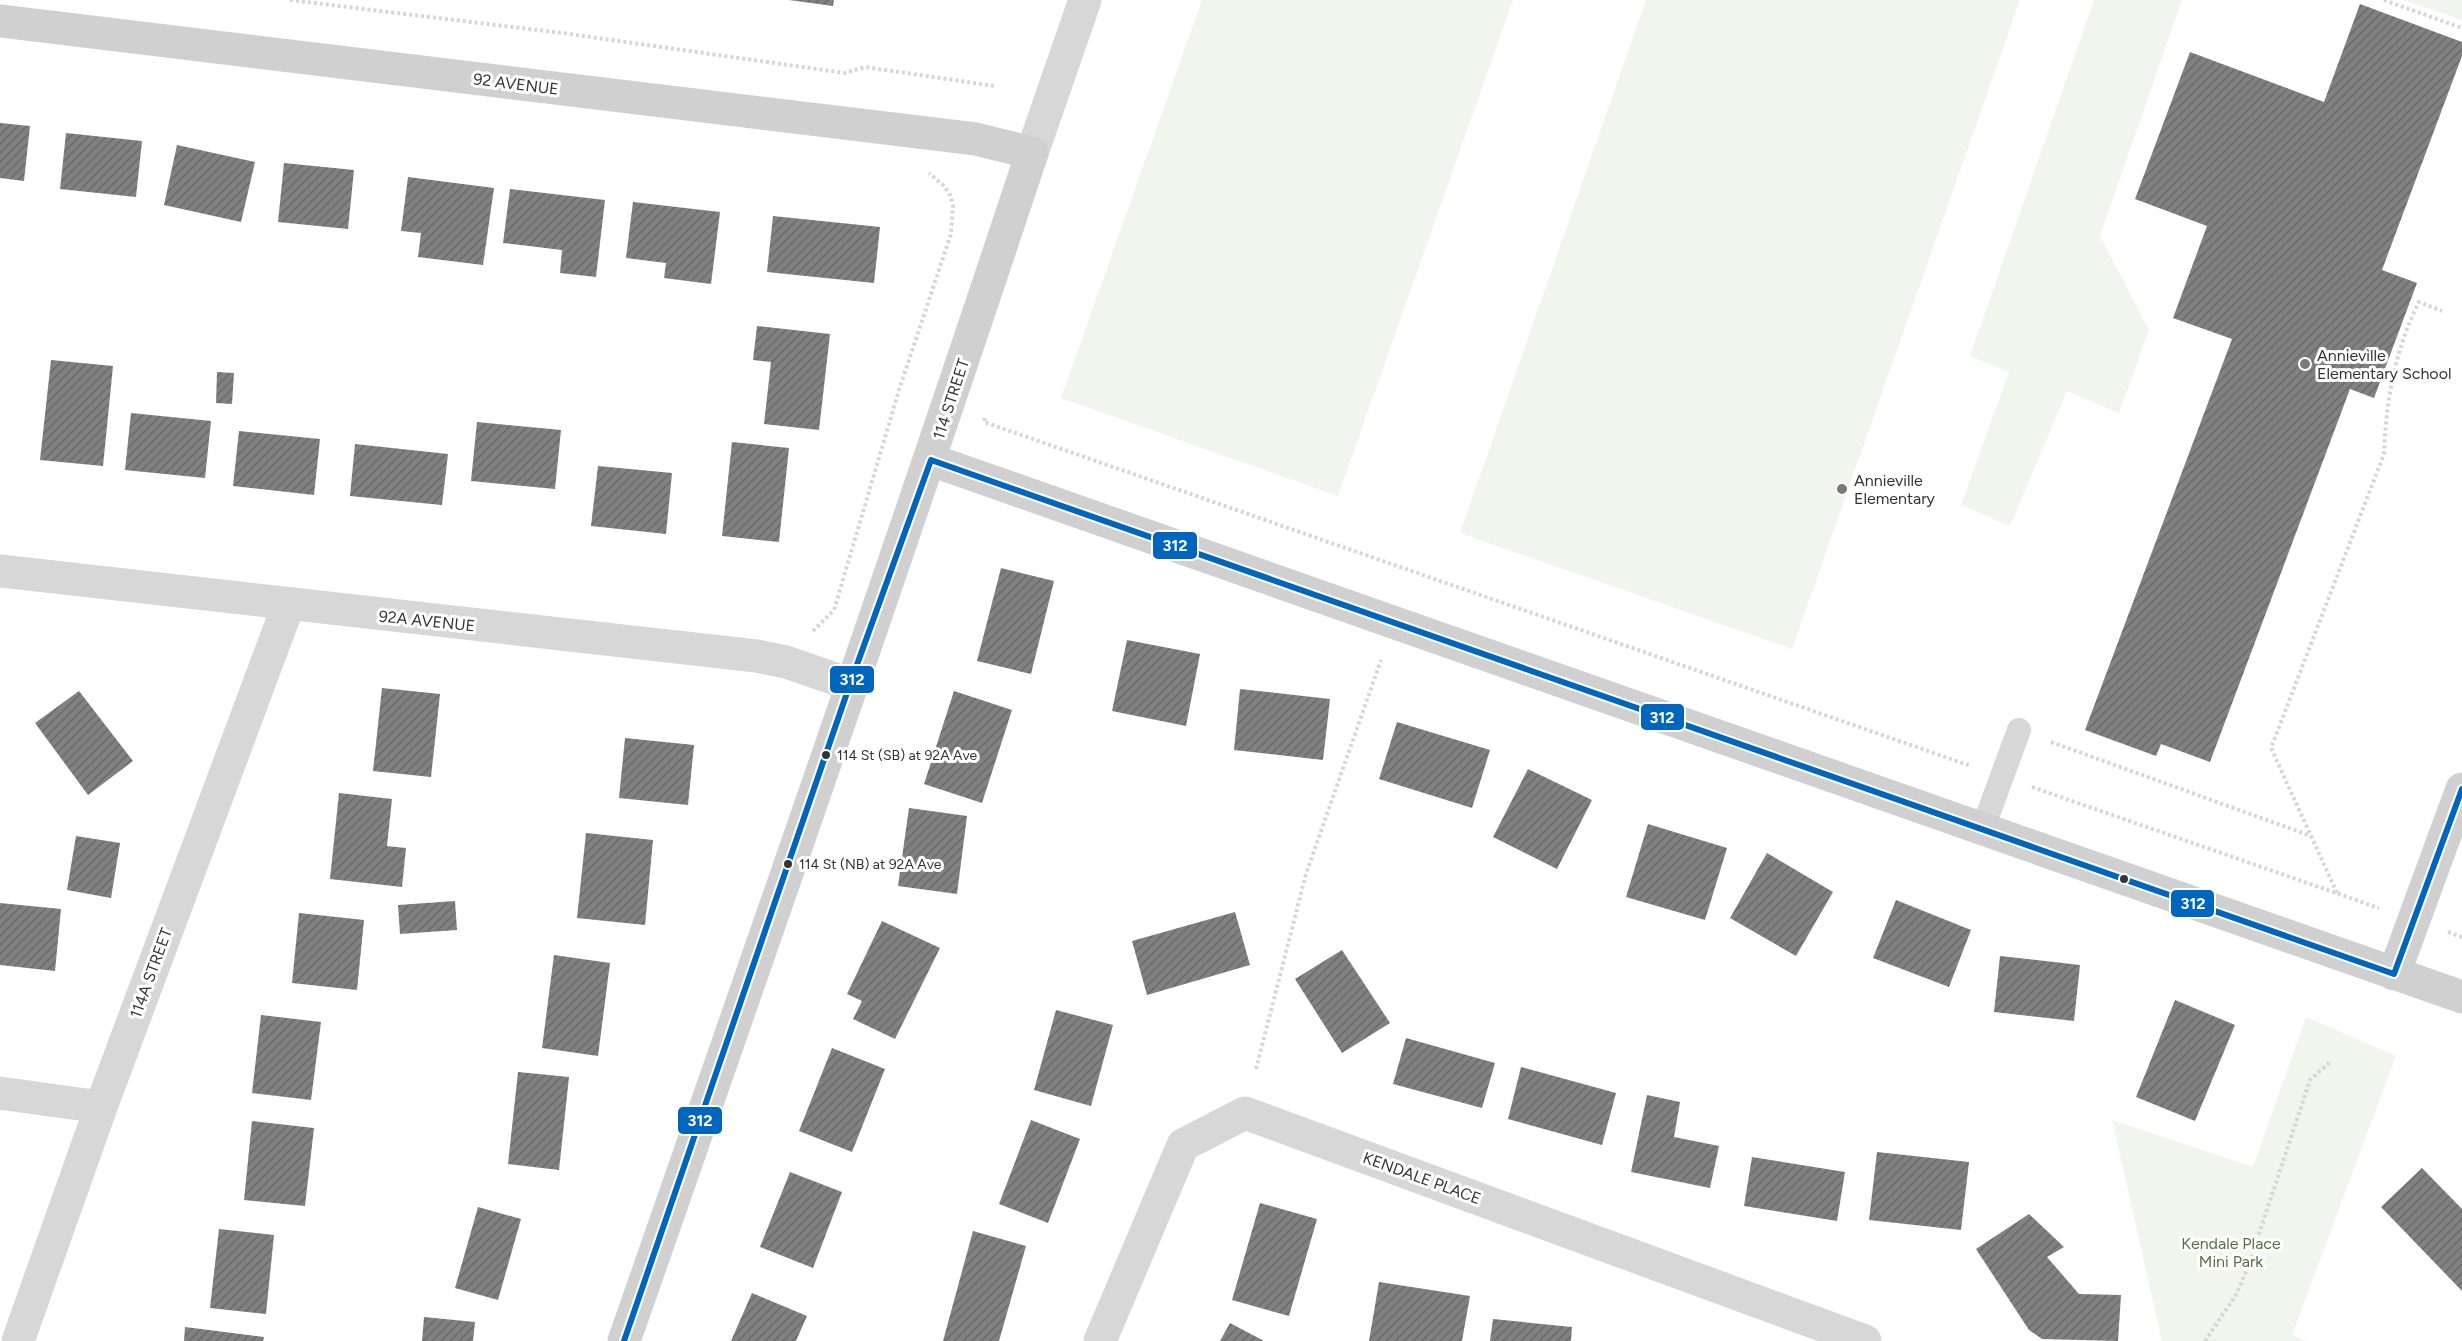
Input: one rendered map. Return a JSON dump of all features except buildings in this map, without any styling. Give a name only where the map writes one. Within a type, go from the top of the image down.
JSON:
[{"type":"street","name":"114 STREET","points":[[624,1341],[850,684],[931,460],[1085,0]]},
{"type":"street","name":"92 AVENUE","points":[[0,21],[976,139],[1032,153]]},
{"type":"street","points":[[931,460],[2462,997]]},
{"type":"street","name":"92A AVENUE","points":[[0,571],[288,606],[757,656],[786,662],[850,684]]},
{"type":"street","name":"114A STREET","points":[[18,1341],[101,1107],[288,606]]},
{"type":"street","points":[[2394,974],[2462,789]]},
{"type":"street","points":[[0,1093],[101,1107]]},
{"type":"street","name":"KENDALE PLACE","points":[[1100,1341],[1183,1145],[1245,1113],[1866,1341]]},
{"type":"lane","points":[[1983,828],[2019,730]]},
{"type":"path","points":[[290,0],[562,33],[844,73],[865,67],[995,86]]},
{"type":"path","points":[[2384,0],[2462,28]]},
{"type":"path","points":[[812,632],[834,610],[899,390],[951,234],[953,205]]},
{"type":"path","points":[[2338,894],[2271,748],[2384,454],[2386,405],[2406,328],[2419,302],[2442,311]]},
{"type":"path","points":[[984,422],[2361,902]]},
{"type":"path","points":[[1256,1069],[1306,874],[1381,660]]},
{"type":"path","points":[[2019,730],[2311,836]]},
{"type":"path","points":[[2455,935],[2462,937]]},
{"type":"path","points":[[2205,1341],[2236,1295],[2248,1267],[2310,1080],[2330,1062]]},
{"type":"green space","points":[[1202,0],[1513,0],[1338,496],[1061,398]]},
{"type":"green space","points":[[1646,0],[2020,0],[1792,649],[1460,533]]},
{"type":"green space","points":[[2094,0],[2182,0],[2100,236],[2149,330],[2119,413],[2067,391],[2010,526],[1961,505],[2009,372],[1970,356]]},
{"type":"green space","points":[[2403,0],[2462,0],[2462,20]]},
{"type":"green space","name":"Kendale Place Mini Park","points":[[2306,1017],[2396,1056],[2292,1335],[2306,1341],[2162,1341],[2112,1120],[2253,1167]]},
{"type":"transit line","name":"312","points":[[931,460],[2394,974]]},
{"type":"transit line","name":"312","points":[[624,1341],[850,684],[931,460]]},
{"type":"transit line","name":"312","points":[[2394,974],[2462,789]]},
{"type":"place","name":"Annieville Elementary School","points":[[2305,364]]},
{"type":"place","name":"Annieville Elementary","points":[[1842,489]]},
{"type":"place","name":"114 St (SB) at 92A Ave","points":[[826,755]]},
{"type":"place","name":"114 St (NB) at 92A Ave","points":[[788,864]]}]
